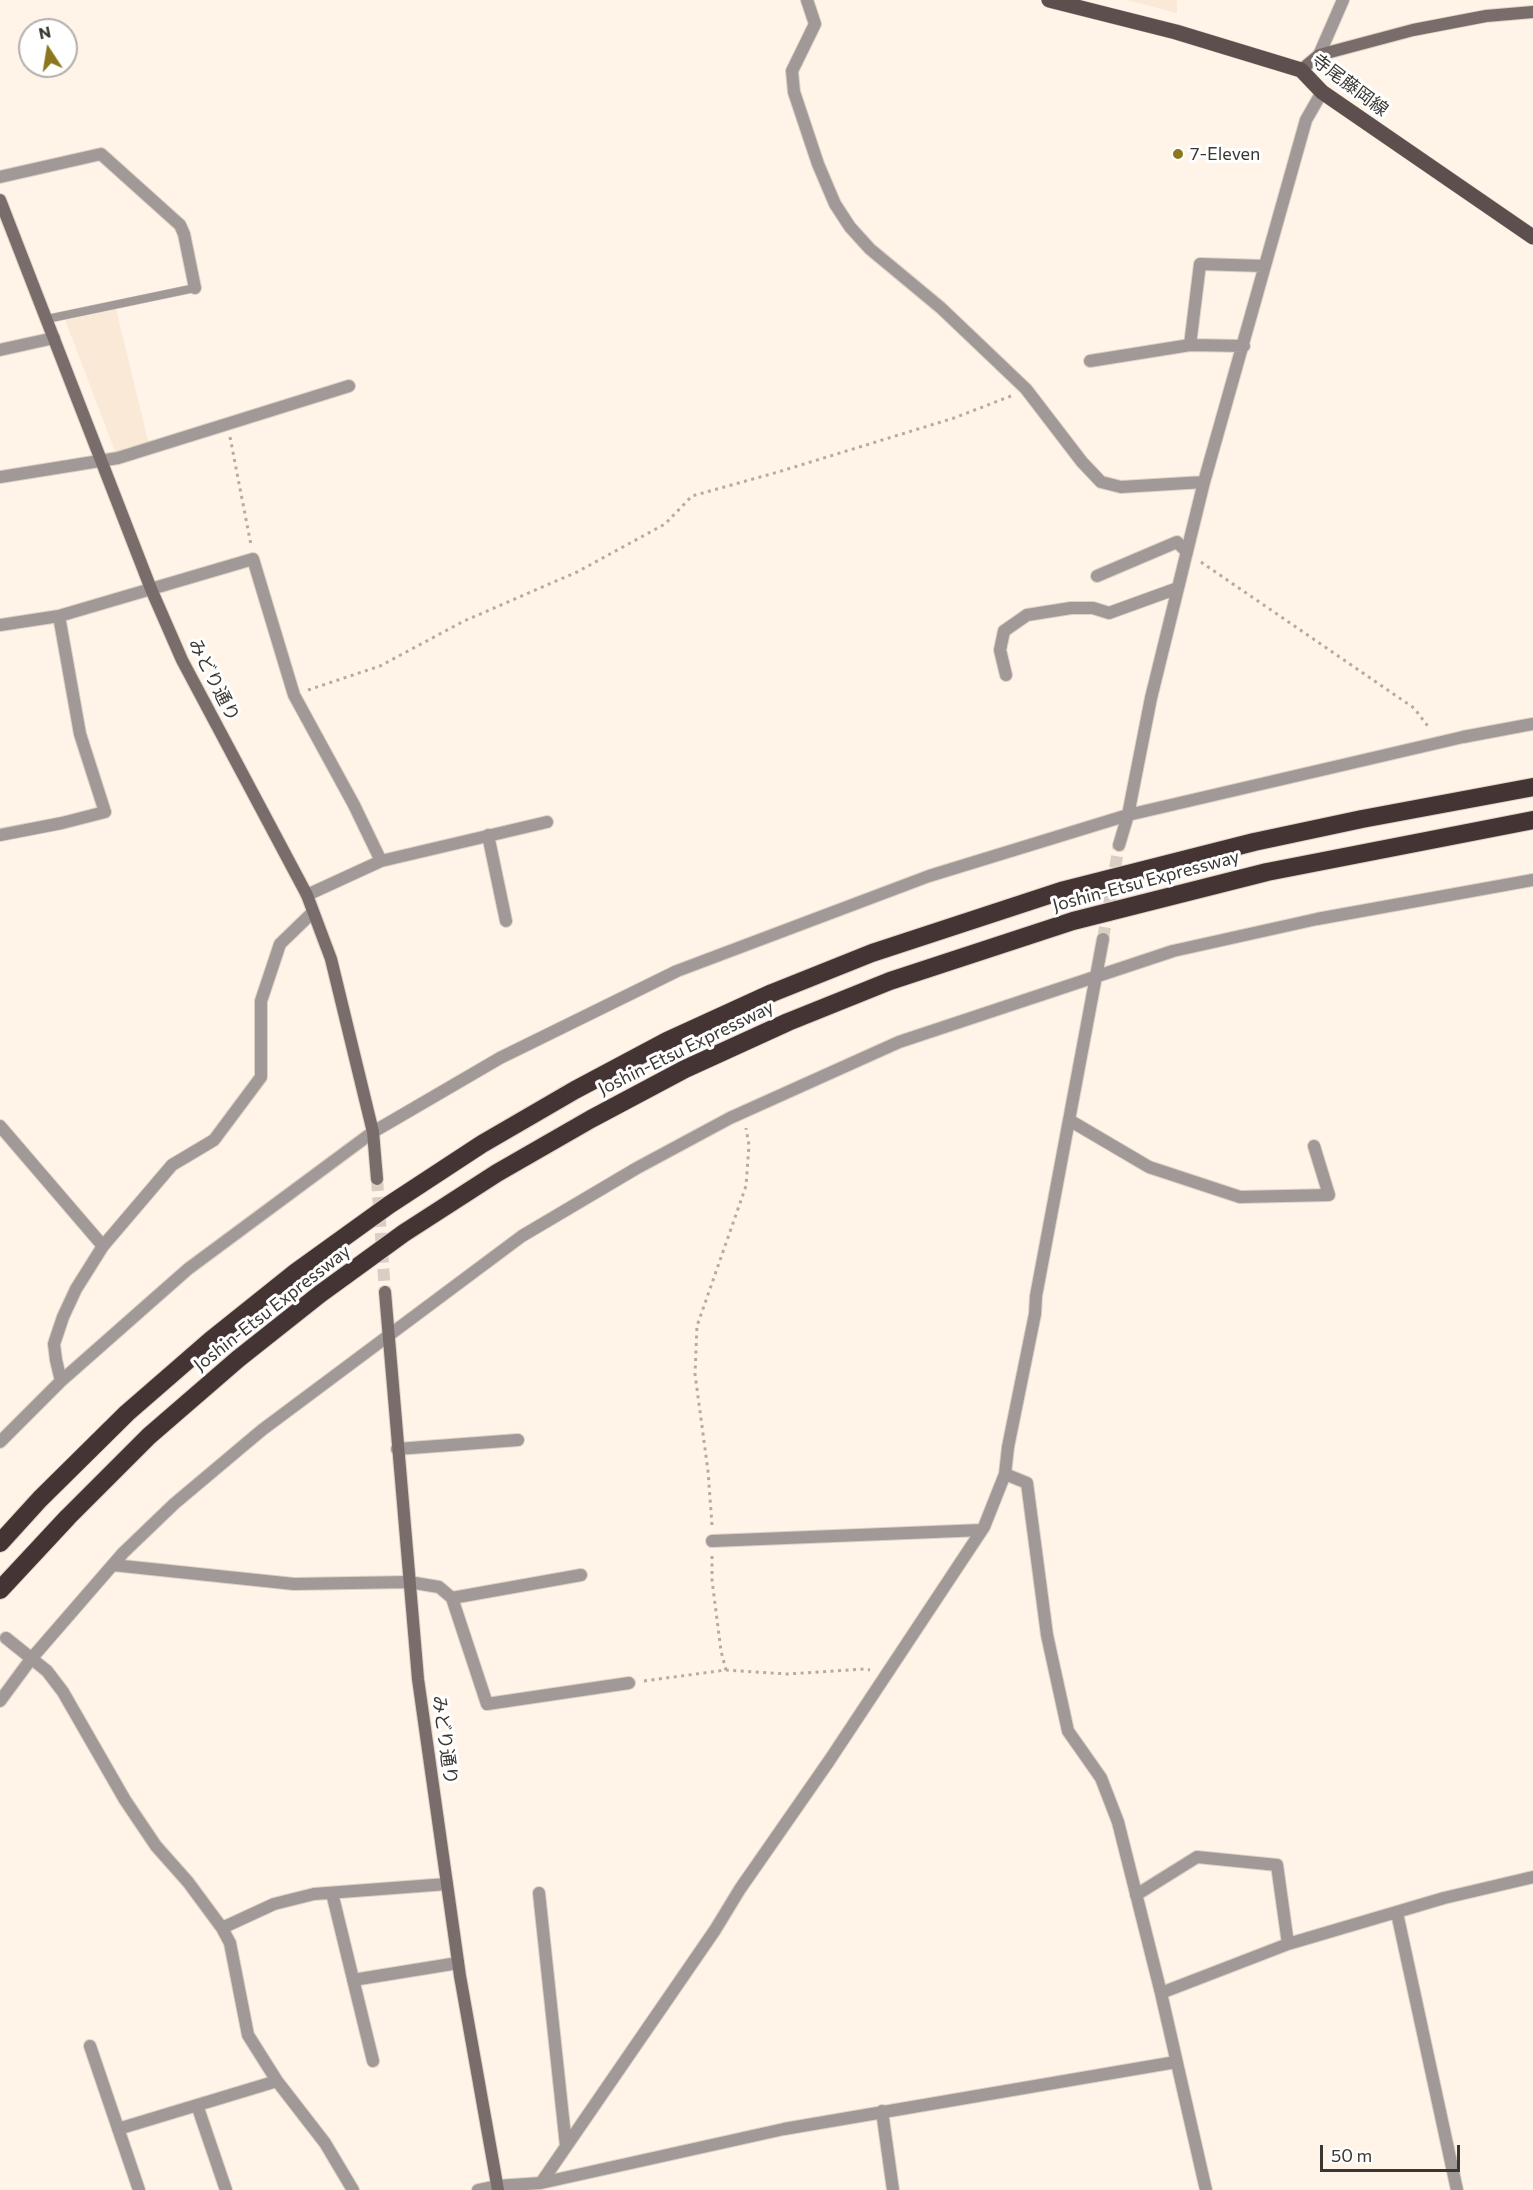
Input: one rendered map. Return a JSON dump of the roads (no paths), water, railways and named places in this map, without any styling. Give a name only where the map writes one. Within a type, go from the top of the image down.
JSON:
[{"type":"highway","name":"Joshin-Etsu Expressway","points":[[0,1543],[40,1499],[128,1413],[211,1340],[297,1272],[389,1205],[482,1144],[575,1090],[667,1041],[772,993],[872,953],[1061,891],[1254,842],[1533,787]]},
{"type":"highway","name":"Joshin-Etsu Expressway","points":[[0,1590],[68,1516],[149,1436],[238,1359],[320,1294],[404,1233],[497,1173],[685,1069],[788,1022],[890,981],[1073,921],[1163,896],[1267,872],[1380,848],[1533,820]]},
{"type":"main road","name":"寺尾藤岡線","points":[[1054,1],[1176,32],[1301,70],[1322,92],[1533,237]]},
{"type":"street","points":[[807,0],[815,24],[792,71],[794,92],[818,164],[835,204],[850,227],[870,249],[941,308],[1026,390],[1082,462],[1101,482],[1121,487],[1204,482]]},
{"type":"street","points":[[1319,55],[1343,0]]},
{"type":"street","points":[[1301,70],[1319,55],[1413,30],[1486,16],[1533,12]]},
{"type":"street","points":[[1119,845],[1128,815],[1151,698],[1204,482],[1306,120],[1322,92]]},
{"type":"street","points":[[0,177],[101,154],[180,225],[184,234],[195,288]]},
{"type":"street","name":"みどり通り","points":[[0,200],[151,589],[182,660],[307,895],[331,959],[373,1132],[377,1179]]},
{"type":"street","points":[[1191,345],[1200,264],[1264,266]]},
{"type":"street","points":[[0,350],[54,338]]},
{"type":"street","points":[[1090,361],[1191,345],[1244,346]]},
{"type":"street","points":[[0,477],[118,458],[349,386]]},
{"type":"street","points":[[1097,576],[1177,542],[1187,552]]},
{"type":"street","points":[[0,625],[58,616],[253,559],[294,695],[354,805],[381,861]]},
{"type":"street","points":[[1006,675],[1000,650],[1004,631],[1027,615],[1071,608],[1093,608],[1109,613],[1178,588]]},
{"type":"street","points":[[0,835],[105,812],[80,734],[58,616]]},
{"type":"street","points":[[0,1442],[61,1381],[188,1269],[373,1132],[500,1058],[677,971],[929,876],[1128,815],[1440,742],[1533,724]]},
{"type":"street","points":[[307,895],[381,861],[547,822]]},
{"type":"street","points":[[488,835],[506,921]]},
{"type":"street","points":[[0,1701],[32,1659],[113,1565],[174,1504],[262,1430],[522,1236],[637,1168],[744,1112],[899,1042],[1173,951],[1317,919],[1533,880]]},
{"type":"street","points":[[61,1381],[54,1344],[76,1289],[103,1246],[172,1165],[214,1140],[261,1077],[261,1001],[280,944],[313,912]]},
{"type":"street","points":[[542,2183],[715,1930],[740,1888],[801,1802],[982,1530],[1005,1474],[1103,939]]},
{"type":"street","points":[[1069,1120],[1149,1167],[1240,1197],[1329,1195],[1314,1146]]},
{"type":"street","points":[[0,1126],[103,1246]]},
{"type":"street","name":"みどり通り","points":[[385,1292],[418,1679],[459,1963],[497,2188]]},
{"type":"street","points":[[397,1449],[518,1440]]},
{"type":"street","points":[[1005,1474],[1027,1483],[1047,1635],[1068,1731],[1101,1778],[1118,1822],[1161,1993],[1206,2190]]},
{"type":"street","points":[[712,1540],[982,1530]]},
{"type":"street","points":[[113,1565],[294,1584],[409,1582],[439,1587],[452,1598],[487,1704],[629,1683]]},
{"type":"street","points":[[452,1598],[581,1575]]},
{"type":"street","points":[[6,1638],[47,1671],[63,1692],[125,1800],[156,1846],[188,1882],[222,1928],[230,1943],[248,2035],[277,2081],[325,2143],[353,2190]]},
{"type":"street","points":[[1136,1895],[1197,1857],[1277,1865],[1288,1944]]},
{"type":"street","points":[[1161,1993],[1288,1944],[1444,1898],[1533,1877]]},
{"type":"street","points":[[222,1928],[274,1904],[315,1894],[447,1884]]},
{"type":"street","points":[[332,1893],[374,2061]]},
{"type":"street","points":[[539,1893],[566,2146]]},
{"type":"street","points":[[1396,1913],[1457,2190]]},
{"type":"street","points":[[353,1980],[459,1963]]},
{"type":"street","points":[[90,2046],[139,2190]]},
{"type":"street","points":[[478,2190],[542,2183],[784,2129],[882,2111],[1176,2062]]},
{"type":"street","points":[[118,2129],[277,2081]]},
{"type":"street","points":[[197,2105],[226,2190]]},
{"type":"street","points":[[882,2111],[892,2190]]},
{"type":"lane","points":[[47,319],[195,288]]},
{"type":"tunnel","points":[[1103,939],[1119,845]]},
{"type":"tunnel","points":[[377,1179],[385,1292]]},
{"type":"place","name":"7-Eleven","points":[[1178,154]]}]
